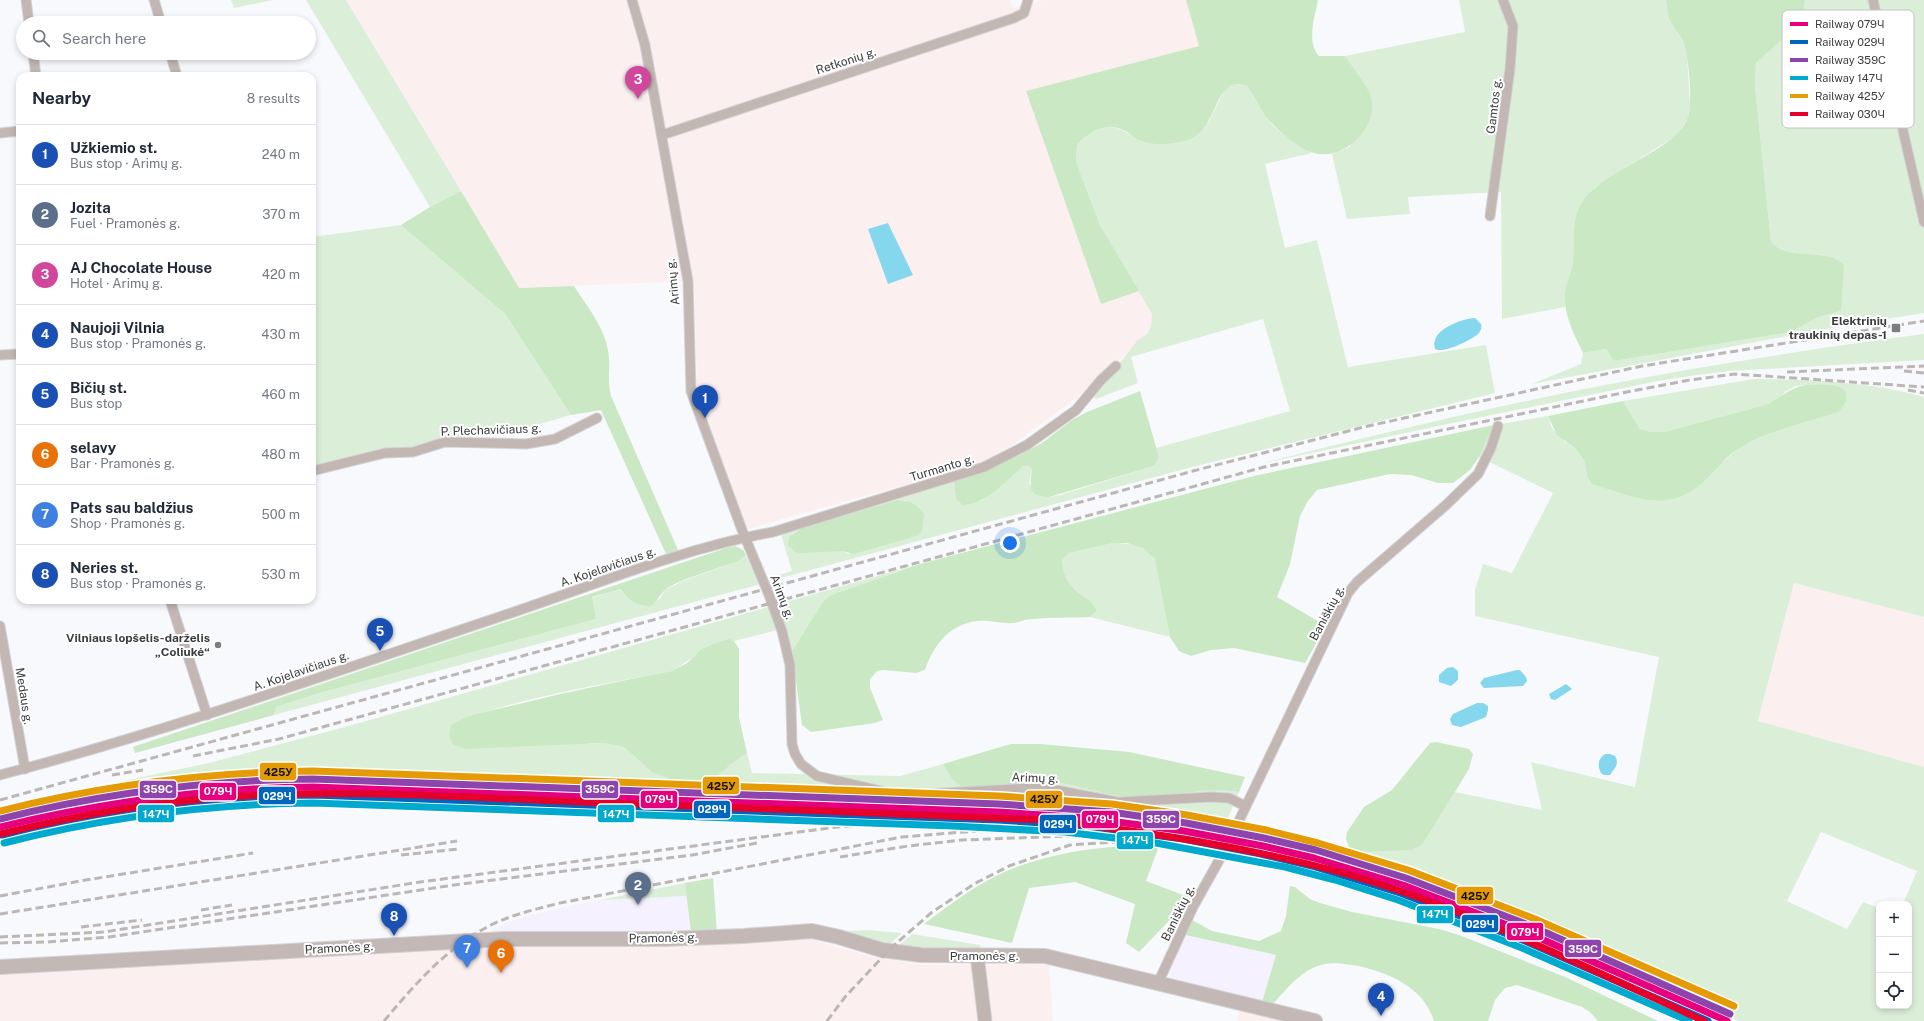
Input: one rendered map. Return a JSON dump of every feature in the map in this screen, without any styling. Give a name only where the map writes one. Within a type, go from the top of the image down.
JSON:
[{"type":"main road","name":"Pramonės g.","points":[[0,967],[491,940],[744,936],[812,931],[893,952],[921,955],[1044,956],[1315,1021]]},
{"type":"main road","points":[[977,955],[985,1021]]},
{"type":"street","points":[[26,0],[27,16]]},
{"type":"street","points":[[154,0],[159,16]]},
{"type":"street","name":"Arimų g.","points":[[632,0],[645,45],[688,281],[691,391],[745,537],[772,602],[782,631],[790,665],[792,744],[795,754],[801,764],[808,771],[817,776],[894,794],[926,794],[1031,788],[1056,790],[1118,802],[1211,797],[1229,798],[1245,806]]},
{"type":"street","name":"Retkonių g.","points":[[662,135],[1020,16],[1024,13],[1028,0]]},
{"type":"street","name":"Gamtos g.","points":[[1490,216],[1510,69],[1513,26],[1503,0]]},
{"type":"street","points":[[1873,0],[1875,10]]},
{"type":"street","points":[[34,60],[35,72]]},
{"type":"street","points":[[172,60],[176,72]]},
{"type":"street","points":[[1902,128],[1924,222]]},
{"type":"street","points":[[0,133],[16,131]]},
{"type":"street","points":[[0,355],[16,354]]},
{"type":"street","name":"Turmanto g.","points":[[745,537],[772,532],[984,467],[1027,445],[1076,410],[1101,380],[1116,366]]},
{"type":"street","name":"P. Plechavičiaus g.","points":[[316,470],[385,454],[413,452],[445,442],[526,444],[555,439],[597,418]]},
{"type":"street","name":"Baniškių g.","points":[[1236,827],[1348,593],[1357,582],[1446,505],[1478,474],[1491,448],[1498,426]]},
{"type":"street","name":"A. Kojelavičiaus g.","points":[[0,775],[207,715],[665,561],[745,537]]},
{"type":"street","points":[[171,604],[207,715]]},
{"type":"street","name":"Medaus g.","points":[[0,626],[25,769]]},
{"type":"street","name":"Baniškių g.","points":[[1158,983],[1193,906],[1222,855]]},
{"type":"shaded area","points":[[346,0],[1010,0],[1013,8],[1043,0],[1186,0],[1199,46],[1026,91],[1101,304],[1139,291],[1152,314],[1151,326],[1147,334],[1078,397],[1005,450],[979,464],[747,529],[699,404],[697,392],[694,281],[519,288]]},
{"type":"shaded area","points":[[1794,583],[1924,617],[1924,767],[1758,721]]},
{"type":"shaded area","points":[[687,896],[691,932],[485,935],[506,923],[534,914],[600,900]]},
{"type":"shaded area","points":[[1186,935],[1276,955],[1262,1002],[1172,981],[1168,970]]},
{"type":"shaded area","points":[[810,939],[873,957],[925,965],[1049,964],[1053,1021],[0,1021],[0,972],[454,948],[744,943]]},
{"type":"shaded area","points":[[1240,1009],[1290,1021],[1237,1021]]},
{"type":"green space","points":[[231,0],[273,0],[234,8]]},
{"type":"green space","points":[[306,0],[346,0],[461,191],[430,207]]},
{"type":"green space","points":[[1186,0],[1318,0],[1312,29],[1315,50],[1319,56],[1345,56],[1370,93],[1372,109],[1369,120],[1364,131],[1356,141],[1346,148],[1335,153],[1323,154],[1311,152],[1282,133],[1265,116],[1247,86],[1236,84],[1226,89],[1201,131],[1194,137],[1184,141],[1167,144],[1144,142],[1125,131],[1110,127],[1098,129],[1088,135],[1077,144],[1076,162],[1100,225],[1139,291],[1101,304],[1026,91],[1199,46]]},
{"type":"green space","points":[[1459,0],[1666,0],[1670,19],[1682,39],[1687,55],[1690,105],[1688,118],[1677,135],[1594,188],[1574,254],[1573,271],[1565,291],[1565,307],[1502,319],[1501,192],[1408,197],[1410,214],[1347,219],[1332,154],[1350,147],[1371,97],[1345,56],[1465,32]]},
{"type":"green space","points":[[1666,0],[1805,0],[1804,10],[1782,10],[1782,40],[1756,63],[1755,86],[1771,242],[1777,247],[1793,253],[1826,256],[1834,258],[1844,265],[1841,311],[1818,317],[1791,332],[1614,361],[1606,349],[1583,353],[1567,316],[1565,292],[1574,256],[1574,233],[1576,218],[1581,204],[1591,192],[1621,170],[1654,151],[1669,140],[1681,129],[1688,117],[1690,89],[1687,55],[1682,39],[1669,18]]},
{"type":"green space","points":[[1805,0],[1924,0],[1924,313],[1842,326],[1532,384],[1581,364],[1583,353],[1606,349],[1614,361],[1791,332],[1818,317],[1841,311],[1835,259],[1810,256],[1784,250],[1771,242],[1755,86],[1756,63],[1782,40],[1782,128],[1914,128],[1914,10],[1804,10]]},
{"type":"green space","points":[[1234,84],[1247,86],[1271,123],[1287,137],[1312,153],[1265,164],[1285,248],[1317,240],[1348,367],[1486,345],[1495,393],[1192,467],[770,581],[769,578],[792,571],[781,534],[802,528],[792,534],[833,551],[842,551],[849,554],[907,500],[897,500],[954,481],[956,499],[981,501],[1023,466],[1029,466],[1032,469],[1029,484],[1049,497],[1060,495],[1154,466],[1158,454],[1156,448],[1290,411],[1263,319],[1131,357],[1138,383],[1096,399],[1094,397],[1094,395],[1137,341],[1147,334],[1151,326],[1152,314],[1100,225],[1076,162],[1077,144],[1101,128],[1108,127],[1122,130],[1140,140],[1208,123],[1225,89]]},
{"type":"green space","points":[[461,191],[519,288],[574,286],[591,311],[601,329],[608,349],[609,385],[611,396],[678,550],[666,554],[601,410],[571,415],[505,314],[401,225],[430,207]]},
{"type":"green space","points":[[401,225],[505,314],[571,415],[505,434],[438,440],[423,446],[316,467],[316,236]]},
{"type":"green space","points":[[1924,334],[1924,360],[1730,371],[1658,381],[1259,464],[1366,437],[1583,389],[1750,359]]},
{"type":"green space","points":[[1754,379],[1840,382],[1883,388],[1924,397],[1924,617],[1794,583],[1758,721],[1924,767],[1924,1021],[1739,1021],[1499,914],[1437,889],[1383,873],[1345,864],[1349,847],[1357,852],[1424,842],[1455,792],[1542,810],[1531,762],[1635,787],[1659,657],[1475,616],[1475,590],[1483,564],[1512,573],[1553,493],[1479,457],[1494,425],[1548,416],[1552,428],[1565,442],[1576,449],[1584,460],[1587,476],[1723,462],[1739,447],[1769,434],[1840,387],[1807,385],[1796,386],[1785,392],[1778,400],[1765,405],[1664,432],[1651,432],[1640,429],[1623,401]]},
{"type":"green space","points":[[1807,385],[1829,385],[1840,387],[1846,393],[1845,403],[1838,412],[1776,431],[1752,441],[1731,454],[1708,478],[1690,492],[1676,498],[1663,500],[1649,500],[1592,484],[1587,476],[1584,460],[1576,449],[1557,435],[1548,416],[1623,401],[1640,429],[1651,432],[1664,432],[1765,405],[1795,388]]},
{"type":"green space","points":[[1140,391],[1158,454],[1158,459],[1154,466],[1049,497],[1037,495],[1033,492],[1031,486],[1032,469],[1029,466],[1023,466],[996,491],[980,501],[963,505],[956,499],[954,481],[1018,456],[1042,443],[1072,420],[1087,412]]},
{"type":"green space","points":[[1494,425],[1479,457],[1470,470],[1453,483],[1438,483],[1411,475],[1390,474],[1317,490],[1308,501],[1300,516],[1290,564],[1277,597],[1326,626],[1305,663],[1234,648],[1211,650],[1191,656],[1179,651],[1170,637],[1155,559],[1143,548],[1127,543],[1113,543],[1069,553],[1062,560],[1065,574],[1070,584],[1075,590],[1093,604],[1097,611],[1090,617],[1039,618],[1014,623],[978,621],[959,626],[944,637],[938,644],[928,661],[925,670],[916,673],[883,670],[877,671],[870,679],[870,688],[883,720],[875,723],[811,732],[802,725],[792,651],[823,602],[831,595],[920,564],[1254,476]]},
{"type":"green space","points":[[897,500],[912,503],[924,514],[922,531],[916,536],[854,554],[842,551],[801,553],[795,552],[788,545],[789,537],[802,528]]},
{"type":"green space","points":[[1113,543],[1124,543],[1141,547],[1150,553],[1154,558],[1161,583],[1170,637],[1090,617],[1097,611],[1095,607],[1071,587],[1067,581],[1062,560],[1069,553]]},
{"type":"green space","points":[[735,546],[743,550],[746,555],[740,560],[671,586],[663,592],[651,606],[637,604],[627,597],[621,589],[592,597],[596,619],[316,694],[276,707],[274,715],[135,753],[133,747]]},
{"type":"green space","points":[[746,555],[761,584],[274,715],[276,707],[316,694],[596,619],[591,598],[621,589],[659,600],[665,590],[683,581],[740,560]]},
{"type":"green space","points":[[920,564],[831,595],[823,603],[792,651],[786,628],[710,646],[672,671],[537,698],[484,712],[458,721],[590,744],[604,743],[624,747],[652,772],[713,780],[747,753],[752,773],[900,776],[943,764],[955,782],[1053,781],[1068,784],[1199,790],[1215,789],[1239,792],[1221,835],[1148,822],[1022,809],[362,783],[249,785],[147,794],[90,803],[0,823],[0,811],[85,789],[209,763],[345,727]]},
{"type":"green space","points":[[729,639],[734,641],[739,649],[739,717],[747,753],[713,780],[674,780],[652,772],[624,747],[604,743],[464,749],[453,744],[449,735],[451,725],[474,715],[491,710],[672,671],[687,663],[702,649]]},
{"type":"green space","points":[[1436,742],[1469,749],[1473,754],[1469,769],[1424,842],[1420,846],[1411,850],[1357,852],[1349,847],[1346,839],[1347,832],[1364,807],[1392,790],[1430,743]]},
{"type":"green space","points":[[1011,744],[1040,744],[1129,752],[1245,777],[1239,792],[1212,790],[1160,796],[1133,797],[1113,795],[1073,785],[1053,782],[1023,782],[971,788],[965,787],[957,783],[951,777],[943,764]]},
{"type":"green space","points":[[1125,846],[1159,846],[1146,881],[1191,898],[1139,952],[1126,943],[1135,904],[1075,882],[1029,888],[1012,943],[924,924],[978,886],[1013,868],[1060,854]]},
{"type":"green space","points":[[713,878],[717,933],[691,932],[685,883]]},
{"type":"green space","points":[[685,883],[687,896],[600,900]]},
{"type":"green space","points":[[1290,886],[1295,887],[1310,899],[1320,903],[1352,912],[1439,929],[1459,935],[1565,977],[1658,1021],[1598,1021],[1590,1012],[1582,1007],[1517,985],[1505,988],[1495,1000],[1488,1021],[1434,1021],[1429,1009],[1422,999],[1404,984],[1370,969],[1337,963],[1317,966],[1309,970],[1289,986],[1272,1005],[1262,1002],[1276,955],[1186,935],[1192,920],[1212,931],[1259,941],[1281,931],[1286,916]]},
{"type":"green space","points":[[868,930],[902,933],[888,946],[848,933],[849,931]]},
{"type":"green space","points":[[912,934],[980,945],[981,949],[896,948]]},
{"type":"water","points":[[888,223],[913,275],[888,284],[868,229]]},
{"type":"water","points":[[1475,318],[1481,324],[1479,333],[1451,348],[1444,350],[1435,349],[1434,342],[1441,331],[1455,323]]},
{"type":"water","points":[[1453,667],[1458,671],[1458,680],[1451,686],[1439,682],[1439,675],[1447,668]]},
{"type":"water","points":[[1520,670],[1526,677],[1527,681],[1523,686],[1484,688],[1480,683],[1484,678]]},
{"type":"water","points":[[1566,684],[1572,689],[1555,700],[1551,699],[1549,694]]},
{"type":"water","points":[[1477,703],[1483,703],[1488,706],[1486,717],[1461,727],[1452,725],[1450,719],[1453,714]]},
{"type":"water","points":[[1605,754],[1615,756],[1617,762],[1610,775],[1604,775],[1601,773],[1599,767],[1599,762]]},
{"type":"railway","points":[[0,800],[1193,471],[1368,426],[1642,366],[1924,321]]},
{"type":"railway","points":[[1787,372],[1924,366]]},
{"type":"railway","points":[[1904,371],[1924,373]]},
{"type":"railway","points":[[193,756],[279,739],[1264,467],[1622,393],[1690,380],[1735,374],[1924,387]]},
{"type":"railway","points":[[1908,390],[1924,393]]},
{"type":"railway","points":[[112,775],[143,770]]},
{"type":"railway","points":[[488,798],[575,795]]},
{"type":"railway","points":[[635,804],[729,801]]},
{"type":"railway","points":[[0,937],[104,932],[420,882],[837,827],[899,823],[1037,828],[1161,841],[1223,852],[1362,888]]},
{"type":"railway","points":[[384,1021],[421,979],[447,954],[461,943],[501,920],[560,903],[902,837],[976,831]]},
{"type":"railway","points":[[840,857],[908,846],[962,840],[1070,836]]},
{"type":"railway","points":[[0,914],[457,841]]},
{"type":"railway","points":[[827,1021],[845,997],[892,947],[931,913],[974,884],[1009,866],[1070,845],[1131,841]]},
{"type":"railway","points":[[0,943],[47,942],[109,937],[454,885],[692,855],[757,843]]},
{"type":"railway","points":[[401,855],[458,849]]},
{"type":"railway","points":[[0,896],[80,881],[253,853]]},
{"type":"railway","points":[[201,910],[232,905]]},
{"type":"railway","points":[[81,927],[142,920]]},
{"type":"rail line","name":"425У","points":[[0,811],[77,794],[155,782],[234,774],[313,771],[999,796],[1112,804],[1187,815],[1266,830],[1318,843],[1408,870],[1535,919],[1734,1006]]},
{"type":"rail line","name":"359С","points":[[0,819],[77,802],[155,790],[234,782],[313,779],[999,804],[1111,812],[1186,823],[1264,838],[1316,850],[1406,878],[1531,926],[1730,1014]]},
{"type":"rail line","name":"079Ч","points":[[0,827],[77,810],[155,798],[234,790],[313,787],[999,812],[1088,818],[1184,831],[1263,846],[1314,858],[1403,885],[1528,933],[1727,1021]]},
{"type":"rail line","name":"030Ч","points":[[0,834],[96,813],[194,800],[260,795],[340,793],[1045,820],[1160,835],[1237,848],[1350,875],[1395,889],[1485,923],[1573,961],[1704,1021]]},
{"type":"rail line","name":"029Ч","points":[[2,835],[79,818],[156,806],[234,798],[313,795],[998,820],[1087,826],[1183,839],[1261,854],[1312,866],[1400,893],[1525,941],[1708,1021]]},
{"type":"rail line","name":"147Ч","points":[[4,843],[81,826],[157,814],[235,806],[313,803],[953,826],[1065,832],[1156,843],[1285,867],[1335,880],[1398,900],[1522,948],[1689,1021]]},
{"type":"place","name":"AJ Chocolate House","points":[[638,99]]},
{"type":"place","name":"Elektrinių traukinių depas-1","points":[[1896,328]]},
{"type":"place","name":"Užkiemio st.","points":[[705,418]]},
{"type":"place","name":"Vilniaus lopšelis-darželis „Coliukė“","points":[[218,645]]},
{"type":"place","name":"Bičių st.","points":[[380,651]]},
{"type":"place","name":"Jozita","points":[[638,905]]},
{"type":"place","name":"Neries st.","points":[[394,936]]},
{"type":"place","name":"Pats sau baldžius","points":[[467,968]]},
{"type":"place","name":"selavy","points":[[501,973]]},
{"type":"place","name":"Naujoji Vilnia","points":[[1381,1016]]}]
